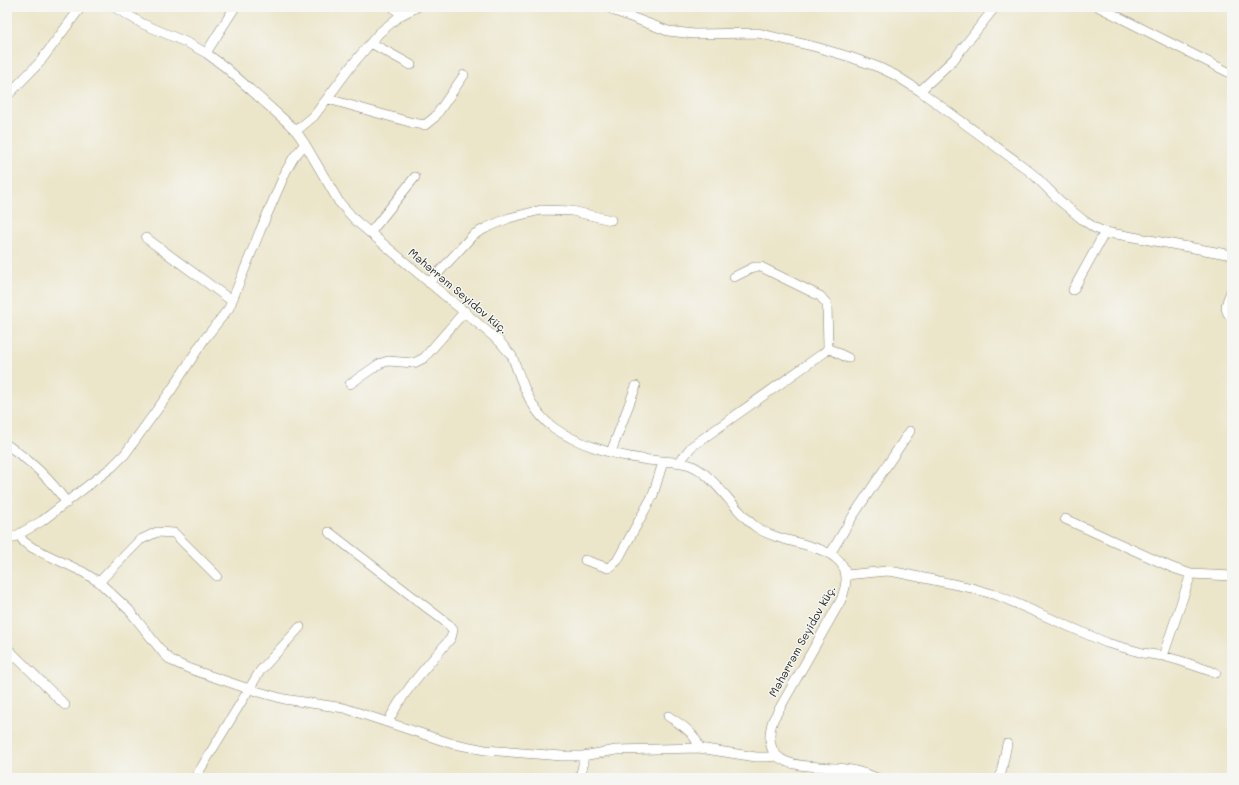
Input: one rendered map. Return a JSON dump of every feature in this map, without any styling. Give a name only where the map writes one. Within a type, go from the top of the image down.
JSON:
[{"type":"street","points":[[7,96],[40,62],[81,7]]},
{"type":"street","name":"Məhərrəm Seyidov küç.","points":[[114,7],[143,24],[188,43],[206,53],[224,66],[289,124],[305,144],[339,202],[356,221],[507,349],[512,356],[532,405],[554,428],[587,444],[625,456],[690,465],[706,475],[747,520],[756,527],[768,534],[830,554],[844,567],[846,587],[841,600],[773,720],[770,731],[770,741],[777,756]]},
{"type":"street","points":[[206,53],[234,7]]},
{"type":"street","points":[[393,7],[401,15]]},
{"type":"street","points":[[296,131],[314,116],[352,65],[391,22],[417,7]]},
{"type":"street","points":[[608,7],[668,31],[694,34],[758,33],[850,56],[878,67],[895,75],[920,91],[1035,176],[1060,202],[1095,228],[1105,232],[1232,255]]},
{"type":"street","points":[[920,91],[954,60],[995,7]]},
{"type":"street","points":[[1099,7],[1232,74]]},
{"type":"street","points":[[371,43],[411,65]]},
{"type":"street","points":[[328,99],[425,125],[435,117],[464,75]]},
{"type":"street","points":[[7,541],[42,521],[68,503],[112,467],[125,454],[172,389],[203,341],[229,308],[286,171],[294,157],[305,144]]},
{"type":"street","points":[[370,233],[414,177]]},
{"type":"street","points":[[429,283],[473,235],[509,218],[541,210],[572,211],[611,220]]},
{"type":"street","points":[[1073,290],[1105,232]]},
{"type":"street","points":[[146,238],[232,301]]},
{"type":"street","points":[[679,463],[691,447],[825,352],[828,348],[827,304],[820,296],[761,267],[754,267],[734,277]]},
{"type":"street","points":[[1232,289],[1226,309],[1227,314],[1232,318]]},
{"type":"street","points":[[350,384],[379,364],[388,361],[414,363],[424,358],[465,312]]},
{"type":"street","points":[[828,348],[848,358]]},
{"type":"street","points":[[611,452],[636,386]]},
{"type":"street","points":[[830,554],[853,516],[910,431]]},
{"type":"street","points":[[7,445],[36,466],[56,486],[68,503]]},
{"type":"street","points":[[585,560],[608,568],[617,561],[653,495],[663,462]]},
{"type":"street","points":[[1065,519],[1174,568],[1191,574],[1232,576]]},
{"type":"street","points":[[99,582],[140,540],[157,532],[174,533],[217,576]]},
{"type":"street","points":[[329,532],[454,630],[451,638],[406,691],[394,709],[388,722]]},
{"type":"street","points":[[19,535],[24,542],[33,548],[83,572],[99,582],[129,610],[164,654],[172,661],[190,669],[284,699],[344,708],[450,743],[484,750],[541,755],[583,756],[616,750],[699,748],[756,757],[777,756],[793,764],[844,768],[878,778]]},
{"type":"street","points":[[846,576],[887,571],[972,588],[999,596],[1107,643],[1143,653],[1162,656],[1216,673]]},
{"type":"street","points":[[1162,656],[1191,574]]},
{"type":"street","points":[[196,778],[260,671],[300,626]]},
{"type":"street","points":[[7,648],[65,705]]},
{"type":"street","points":[[668,716],[691,732],[699,748]]},
{"type":"street","points":[[1000,778],[1007,744]]},
{"type":"street","points":[[580,778],[583,765],[583,756]]}]
